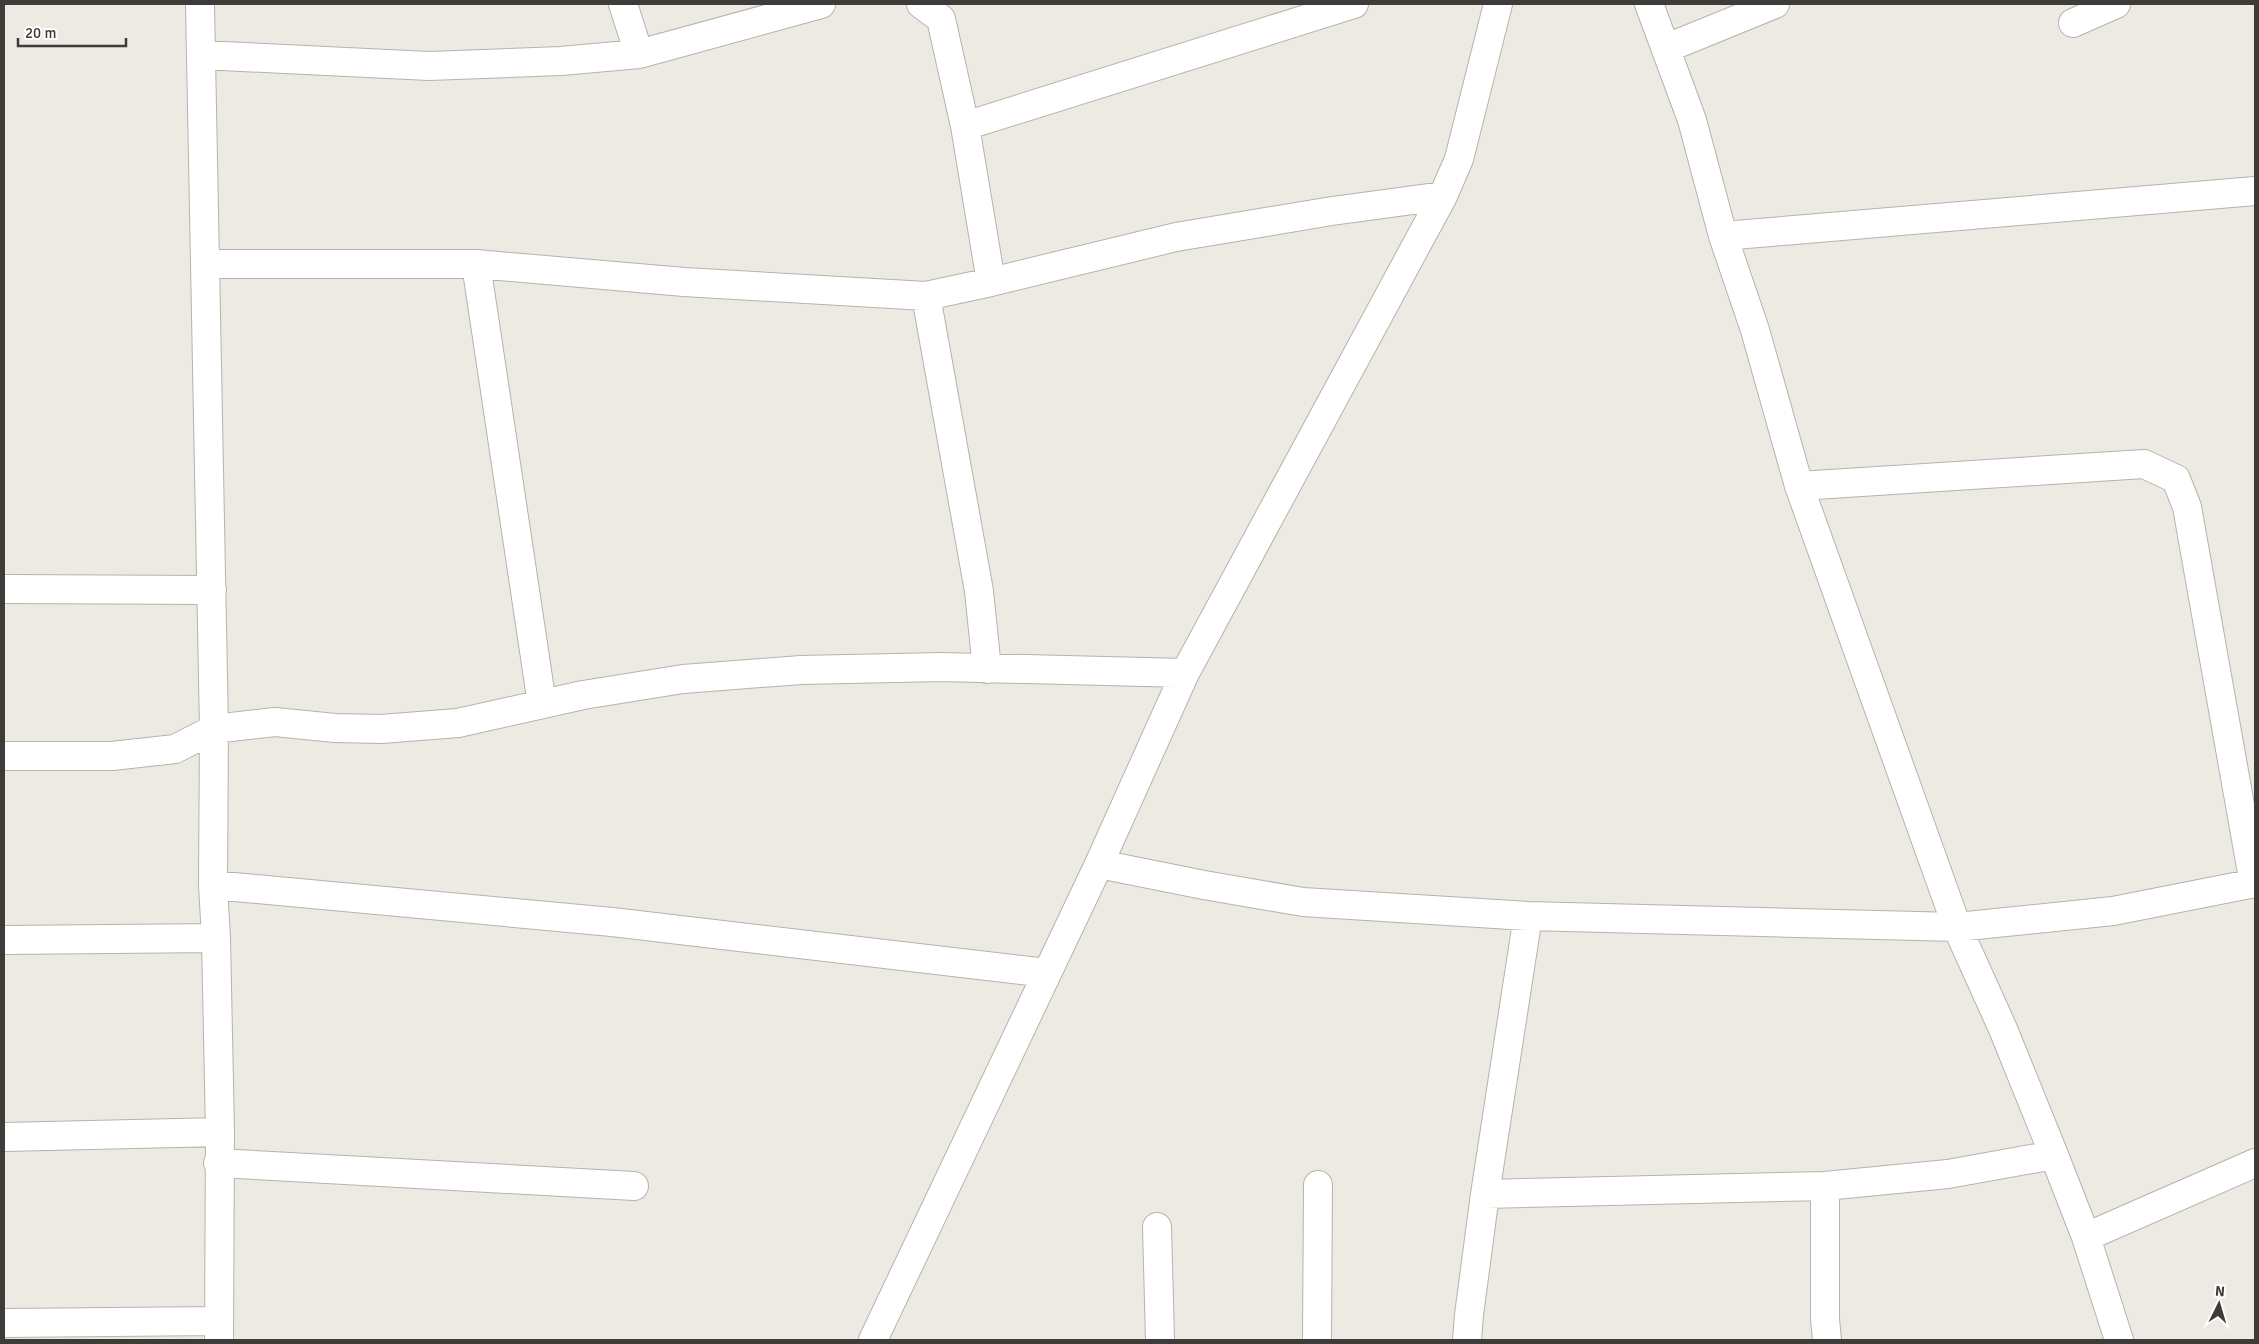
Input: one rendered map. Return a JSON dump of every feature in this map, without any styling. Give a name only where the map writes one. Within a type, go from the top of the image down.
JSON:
[{"type":"street","points":[[4,1323],[219,1331],[218,1163],[220,1132],[213,885],[214,729],[212,590],[200,4]]},
{"type":"street","points":[[623,4],[639,54]]},
{"type":"street","points":[[202,56],[429,66],[561,61],[639,54],[821,4]]},
{"type":"street","points":[[921,4],[941,19],[965,126],[991,282]]},
{"type":"street","points":[[965,126],[1354,4]]},
{"type":"street","points":[[873,1340],[1099,864],[1185,673],[1443,196],[1459,159],[1498,4]]},
{"type":"street","points":[[1649,4],[1692,120],[1723,236],[1755,330],[1800,486],[1958,927],[2003,1029],[2054,1155],[2086,1238],[2119,1340]]},
{"type":"street","points":[[1666,48],[1775,4]]},
{"type":"street","points":[[2073,23],[2116,4]]},
{"type":"street","points":[[1723,236],[2255,191]]},
{"type":"street","points":[[206,264],[476,264],[684,282],[926,296],[1176,237],[1332,211],[1443,196]]},
{"type":"street","points":[[476,264],[542,704]]},
{"type":"street","points":[[926,296],[952,450],[979,591],[987,668]]},
{"type":"street","points":[[1099,864],[1303,902],[1528,916],[1958,927],[2113,910],[2255,883],[2187,507],[2176,479],[2144,464],[1800,486]]},
{"type":"street","points":[[4,589],[212,590]]},
{"type":"street","points":[[4,756],[112,756],[175,749],[214,729],[275,722],[335,728],[382,729],[458,724],[583,695],[683,679],[801,670],[941,667],[1185,673]]},
{"type":"street","points":[[213,885],[612,922],[1047,973]]},
{"type":"street","points":[[1467,1340],[1485,1194],[1528,916]]},
{"type":"street","points":[[4,940],[216,938]]},
{"type":"street","points":[[4,1137],[220,1132]]},
{"type":"street","points":[[1485,1194],[1825,1186],[1948,1174],[2054,1155]]},
{"type":"street","points":[[218,1163],[634,1186]]},
{"type":"street","points":[[2086,1238],[2255,1163]]},
{"type":"street","points":[[1317,1340],[1318,1185]]},
{"type":"street","points":[[1825,1186],[1825,1320],[1827,1340]]},
{"type":"street","points":[[1157,1226],[1160,1340]]}]
